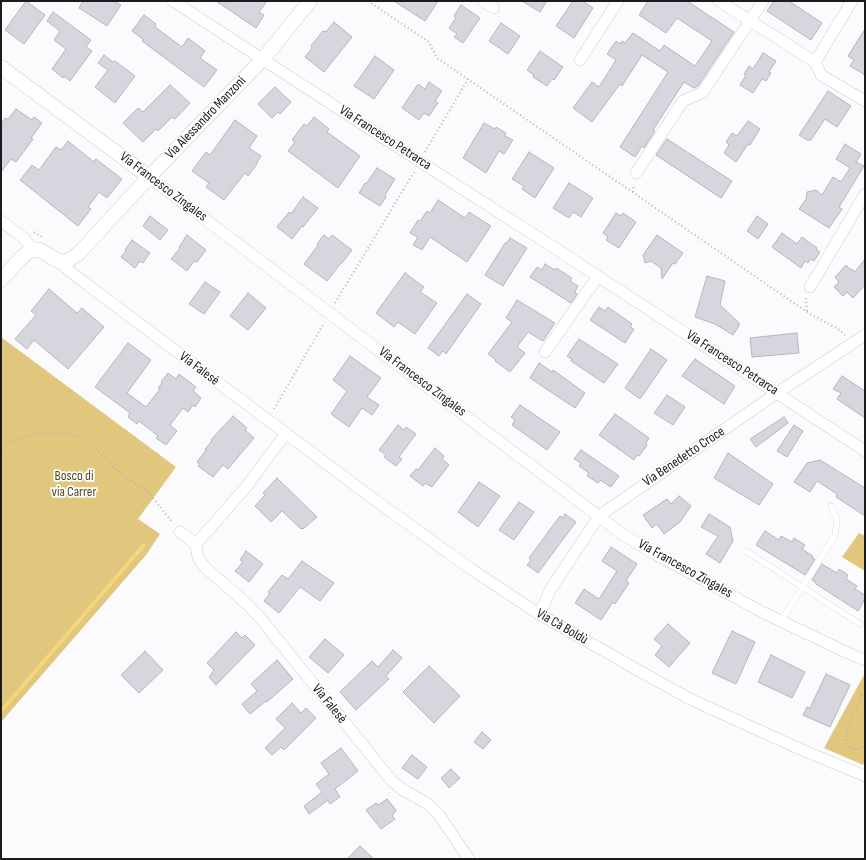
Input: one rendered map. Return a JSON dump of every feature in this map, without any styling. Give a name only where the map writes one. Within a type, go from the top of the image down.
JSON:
[{"type":"street","name":"Via Francesco Petrarca","points":[[173,1],[865,450]]},
{"type":"street","name":"Via Alessandro Manzoni","points":[[61,262],[69,260],[78,254],[149,177],[263,59],[310,1]]},
{"type":"street","points":[[484,1],[494,8]]},
{"type":"street","points":[[580,60],[618,1]]},
{"type":"street","points":[[719,1],[815,62],[821,75],[865,102]]},
{"type":"street","points":[[636,173],[684,101],[703,92],[763,1]]},
{"type":"street","points":[[815,62],[852,1]]},
{"type":"street","name":"Via Francesco Zingales","points":[[1,67],[330,312],[622,534],[653,553],[764,613],[865,660]]},
{"type":"street","points":[[810,287],[865,194]]},
{"type":"street","name":"Via Falesè","points":[[1,221],[24,238],[33,250],[40,250],[61,262],[66,268],[85,283],[286,433]]},
{"type":"street","points":[[1,280],[20,259],[28,252],[33,250]]},
{"type":"street","points":[[545,352],[598,276]]},
{"type":"street","name":"Via Benedetto Croce","points":[[539,614],[552,587],[599,516],[865,335]]},
{"type":"street","points":[[180,532],[196,544],[247,486],[286,433]]},
{"type":"street","name":"Via Cà Boldù","points":[[286,433],[429,539],[539,614],[690,698],[800,749],[865,776]]},
{"type":"street","name":"Via Falesè","points":[[196,544],[196,553],[207,570],[247,604],[261,619],[392,781],[403,790],[428,804],[439,815],[469,859]]},
{"type":"lane","points":[[780,621],[835,535],[837,519],[831,506]]},
{"type":"lane","points":[[746,551],[860,624]]},
{"type":"path","points":[[368,1],[429,42],[437,58],[807,312],[838,329],[854,342]]},
{"type":"path","points":[[274,409],[468,79]]},
{"type":"path","points":[[34,231],[47,240]]},
{"type":"path","points":[[807,312],[806,299],[810,287]]},
{"type":"path","points":[[1,449],[8,443],[28,435],[49,432],[84,437],[121,474],[149,493],[180,532]]},
{"type":"path","points":[[865,692],[862,694],[849,725],[846,737],[847,745],[850,749],[859,749],[865,746]]},
{"type":"path","points":[[862,694],[865,697]]},
{"type":"green space","name":"Bosco di via Carrer","points":[[1,337],[176,467],[138,519],[160,534],[146,555],[1,722]]},
{"type":"green space","points":[[859,533],[865,536],[865,571],[842,557]]},
{"type":"green space","points":[[865,673],[865,761],[863,765],[824,748]]},
{"type":"building","points":[[26,1],[45,15],[24,44],[5,30]]},
{"type":"building","points":[[83,1],[114,1],[121,5],[107,26],[79,8]]},
{"type":"building","points":[[216,1],[267,1],[259,12],[264,15],[256,28]]},
{"type":"building","points":[[394,1],[438,1],[425,21]]},
{"type":"building","points":[[522,1],[547,1],[540,12]]},
{"type":"building","points":[[573,1],[583,1],[593,8],[574,38],[556,26]]},
{"type":"building","points":[[648,1],[687,1],[734,32],[698,86],[694,88],[684,82],[653,130],[655,131],[644,148],[642,146],[635,157],[620,147],[668,72],[642,55],[622,86],[620,84],[592,122],[573,108],[592,82],[599,87],[616,60],[607,54],[616,41],[620,44],[622,41],[625,43],[633,33],[660,51],[664,45],[695,66],[712,41],[677,18],[666,33],[639,15]]},
{"type":"building","points":[[774,1],[789,1],[822,23],[811,40],[767,11]]},
{"type":"building","points":[[461,5],[480,18],[463,43],[454,37],[457,34],[449,28],[456,18],[454,16]]},
{"type":"building","points":[[53,12],[91,40],[86,47],[92,51],[70,81],[64,76],[63,78],[52,69],[66,49],[54,40],[60,31],[47,21]]},
{"type":"building","points":[[144,15],[156,24],[155,27],[182,47],[188,38],[205,51],[200,58],[217,70],[204,87],[142,41],[143,39],[132,31]]},
{"type":"building","points":[[334,22],[352,37],[324,72],[305,57],[312,48],[311,46],[323,31],[326,32]]},
{"type":"building","points":[[501,23],[520,36],[508,54],[489,41]]},
{"type":"building","points":[[865,29],[865,75],[850,66],[854,60],[848,56]]},
{"type":"building","points":[[540,51],[563,67],[554,80],[552,79],[547,86],[533,77],[534,75],[527,70]]},
{"type":"building","points":[[763,53],[776,61],[769,72],[771,73],[766,81],[762,79],[753,93],[740,85],[749,66],[753,69]]},
{"type":"building","points":[[104,55],[113,62],[115,61],[135,76],[115,103],[95,87],[108,70],[98,63]]},
{"type":"building","points":[[375,56],[394,70],[374,99],[354,86]]},
{"type":"building","points":[[429,82],[442,91],[435,101],[438,103],[429,116],[424,113],[419,120],[402,108],[418,84],[425,89]]},
{"type":"building","points":[[170,85],[190,103],[175,119],[172,117],[158,131],[156,129],[143,142],[123,123],[138,108],[143,112]]},
{"type":"building","points":[[275,87],[291,102],[280,114],[278,112],[272,118],[258,104]]},
{"type":"building","points":[[828,91],[851,106],[837,127],[825,119],[811,140],[807,140],[799,135]]},
{"type":"building","points":[[16,109],[32,120],[34,117],[42,123],[31,138],[33,139],[16,162],[11,159],[1,172],[1,124],[5,118],[8,119]]},
{"type":"building","points":[[314,117],[329,129],[327,132],[360,156],[338,188],[288,151],[295,142],[292,140],[304,124],[307,126]]},
{"type":"building","points":[[235,120],[257,136],[249,148],[261,156],[248,176],[245,173],[224,200],[206,187],[209,183],[192,171],[206,152],[210,155]]},
{"type":"building","points":[[748,121],[760,129],[750,145],[748,144],[736,162],[724,153],[729,145],[726,142],[732,133],[737,136]]},
{"type":"building","points":[[484,123],[495,129],[496,127],[506,133],[505,136],[513,140],[504,154],[499,151],[486,173],[463,158]]},
{"type":"building","points":[[667,139],[732,181],[721,198],[656,155]]},
{"type":"building","points":[[68,141],[94,162],[96,159],[122,179],[107,198],[99,192],[88,207],[91,209],[78,226],[20,180],[32,165],[39,170],[56,147],[61,150]]},
{"type":"building","points":[[845,144],[861,154],[856,162],[864,166],[839,207],[842,209],[829,228],[799,209],[806,199],[807,192],[816,190],[822,195],[833,177],[841,182],[850,168],[836,159]]},
{"type":"building","points":[[529,152],[554,168],[535,198],[522,189],[524,186],[512,179]]},
{"type":"building","points":[[377,168],[395,179],[380,206],[359,193]]},
{"type":"building","points":[[569,183],[593,198],[581,217],[573,212],[569,218],[553,208]]},
{"type":"building","points":[[303,197],[318,208],[292,239],[277,227],[289,212],[291,214]]},
{"type":"building","points":[[438,200],[465,218],[469,212],[491,226],[467,262],[430,237],[422,250],[413,245],[418,237],[410,233],[418,220],[420,221],[427,211],[430,213]]},
{"type":"building","points":[[616,213],[621,216],[623,213],[636,222],[619,248],[606,240],[608,237],[603,233]]},
{"type":"building","points":[[150,216],[168,230],[160,240],[143,226]]},
{"type":"building","points":[[757,216],[768,224],[758,239],[747,231]]},
{"type":"building","points":[[782,233],[797,244],[802,237],[817,248],[816,250],[820,252],[814,261],[810,259],[808,263],[805,261],[801,268],[772,247]]},
{"type":"building","points":[[187,235],[206,250],[197,262],[194,261],[187,271],[171,259],[180,248],[179,247]]},
{"type":"building","points":[[324,235],[329,239],[332,235],[352,250],[327,281],[304,264]]},
{"type":"building","points":[[657,235],[683,253],[675,264],[673,263],[662,279],[661,268],[651,261],[645,263],[643,255]]},
{"type":"building","points":[[510,238],[527,248],[503,286],[485,275],[505,243],[507,243]]},
{"type":"building","points":[[132,240],[150,253],[143,263],[140,261],[135,268],[121,257]]},
{"type":"building","points":[[865,259],[865,285],[853,298],[847,292],[843,296],[834,287],[839,282],[835,277],[846,265],[855,272]]},
{"type":"building","points":[[545,264],[555,270],[556,268],[572,278],[570,281],[578,286],[575,292],[577,294],[571,303],[530,277],[537,267],[542,270]]},
{"type":"building","points":[[405,273],[424,287],[420,292],[437,303],[415,334],[398,322],[394,327],[376,313]]},
{"type":"building","points":[[707,276],[725,281],[720,305],[739,323],[739,326],[733,335],[715,324],[695,317]]},
{"type":"building","points":[[205,282],[220,292],[204,314],[189,304]]},
{"type":"building","points":[[49,289],[77,313],[82,308],[104,327],[68,369],[34,340],[27,349],[15,339],[36,315],[31,311]]},
{"type":"building","points":[[248,293],[266,308],[248,330],[230,316]]},
{"type":"building","points":[[467,294],[481,304],[446,354],[443,351],[439,356],[428,348]]},
{"type":"building","points":[[517,300],[555,323],[543,341],[528,332],[517,347],[525,353],[510,372],[488,354],[512,322],[506,318]]},
{"type":"building","points":[[599,307],[605,311],[608,307],[632,324],[630,327],[634,329],[625,343],[590,320]]},
{"type":"building","points":[[797,333],[799,353],[752,357],[750,338]]},
{"type":"building","points":[[579,339],[618,364],[604,383],[571,361],[572,359],[567,356]]},
{"type":"building","points":[[128,343],[151,360],[127,393],[146,407],[160,389],[158,388],[162,383],[161,382],[168,373],[176,379],[179,374],[196,387],[193,391],[201,398],[195,407],[193,405],[188,412],[183,408],[170,425],[177,431],[166,445],[156,438],[158,436],[139,421],[137,424],[128,417],[130,413],[95,387]]},
{"type":"building","points":[[651,349],[667,360],[640,399],[625,388]]},
{"type":"building","points":[[350,356],[381,378],[367,397],[379,405],[372,415],[362,408],[349,427],[331,414],[347,391],[333,380]]},
{"type":"building","points":[[695,359],[735,386],[724,404],[682,376]]},
{"type":"building","points":[[539,363],[552,372],[553,370],[585,393],[575,408],[530,378]]},
{"type":"building","points":[[842,376],[865,391],[865,418],[837,399],[841,393],[833,389]]},
{"type":"building","points":[[667,395],[685,407],[673,425],[654,413]]},
{"type":"building","points":[[520,405],[560,432],[547,450],[512,425],[515,420],[511,417]]},
{"type":"building","points":[[615,414],[649,438],[646,443],[647,445],[634,460],[599,435]]},
{"type":"building","points":[[233,416],[247,428],[245,430],[254,438],[228,469],[223,465],[213,477],[198,466],[200,464],[197,462],[212,441],[211,440]]},
{"type":"building","points":[[784,417],[788,423],[756,447],[750,439]]},
{"type":"building","points":[[398,425],[404,430],[406,427],[416,434],[399,457],[402,459],[396,466],[384,457],[386,455],[379,450]]},
{"type":"building","points":[[794,425],[803,431],[787,457],[777,451]]},
{"type":"building","points":[[435,448],[444,456],[442,459],[449,465],[432,487],[425,483],[423,486],[410,476],[416,469],[418,470]]},
{"type":"building","points":[[581,450],[619,476],[611,487],[600,480],[598,483],[587,476],[589,473],[579,466],[581,463],[574,459]]},
{"type":"building","points":[[728,453],[773,484],[759,505],[714,478]]},
{"type":"building","points":[[820,460],[865,488],[865,516],[836,497],[837,494],[817,481],[810,492],[794,482],[807,463]]},
{"type":"building","points":[[277,478],[317,517],[303,529],[301,529],[282,511],[271,522],[255,506],[265,495],[263,493]]},
{"type":"building","points":[[479,482],[500,496],[478,527],[458,512]]},
{"type":"building","points":[[679,496],[691,506],[680,522],[664,534],[657,524],[652,528],[643,515],[667,499],[671,504]]},
{"type":"building","points":[[519,502],[534,512],[514,540],[499,530]]},
{"type":"building","points":[[565,514],[576,522],[538,573],[527,565],[531,560],[529,558],[560,516],[563,518]]},
{"type":"building","points":[[709,514],[730,527],[733,541],[720,563],[706,554],[718,536],[701,527]]},
{"type":"building","points":[[765,531],[779,540],[781,536],[792,542],[794,538],[805,545],[802,549],[815,559],[805,575],[756,545]]},
{"type":"building","points":[[611,547],[637,564],[626,581],[629,583],[615,604],[613,602],[601,620],[575,603],[584,589],[599,599],[617,571],[602,561]]},
{"type":"building","points":[[246,551],[263,564],[249,582],[235,571],[243,562],[240,560]]},
{"type":"building","points":[[302,561],[334,583],[320,601],[300,587],[279,613],[264,601],[270,593],[268,592],[282,575],[288,579]]},
{"type":"building","points":[[822,564],[837,573],[839,569],[848,575],[846,579],[857,586],[855,589],[865,595],[865,599],[858,611],[812,580]]},
{"type":"building","points":[[668,624],[690,643],[669,667],[655,655],[662,646],[654,639]]},
{"type":"building","points":[[732,631],[755,642],[736,684],[712,673]]},
{"type":"building","points":[[236,632],[242,638],[245,635],[255,645],[216,685],[209,677],[214,670],[207,663]]},
{"type":"building","points":[[325,639],[344,655],[328,673],[309,657]]},
{"type":"building","points":[[393,650],[402,658],[386,676],[389,679],[356,710],[340,692],[372,661],[378,667]]},
{"type":"building","points":[[145,651],[163,670],[139,693],[121,675]]},
{"type":"building","points":[[771,655],[805,672],[792,698],[758,682]]},
{"type":"building","points":[[277,660],[293,679],[267,702],[266,701],[250,714],[242,704],[257,691],[251,684]]},
{"type":"building","points":[[429,666],[460,696],[434,723],[403,692]]},
{"type":"building","points":[[826,674],[850,685],[830,727],[803,715],[807,707],[810,708]]},
{"type":"building","points":[[292,703],[301,713],[306,708],[316,718],[284,750],[281,747],[272,755],[265,748],[285,728],[276,719]]},
{"type":"building","points":[[482,732],[491,740],[483,749],[474,742]]},
{"type":"building","points":[[341,748],[358,771],[335,789],[340,797],[330,804],[328,800],[309,814],[304,806],[322,792],[316,784],[329,774],[321,763]]},
{"type":"building","points":[[412,755],[427,767],[418,779],[402,768]]},
{"type":"building","points":[[451,769],[460,778],[449,788],[441,778]]},
{"type":"building","points":[[387,799],[396,810],[392,816],[395,819],[381,829],[366,810],[376,803],[378,805]]},
{"type":"building","points":[[360,846],[374,859],[347,859]]},
{"type":"waterway","points":[[1,711],[144,545]]}]
